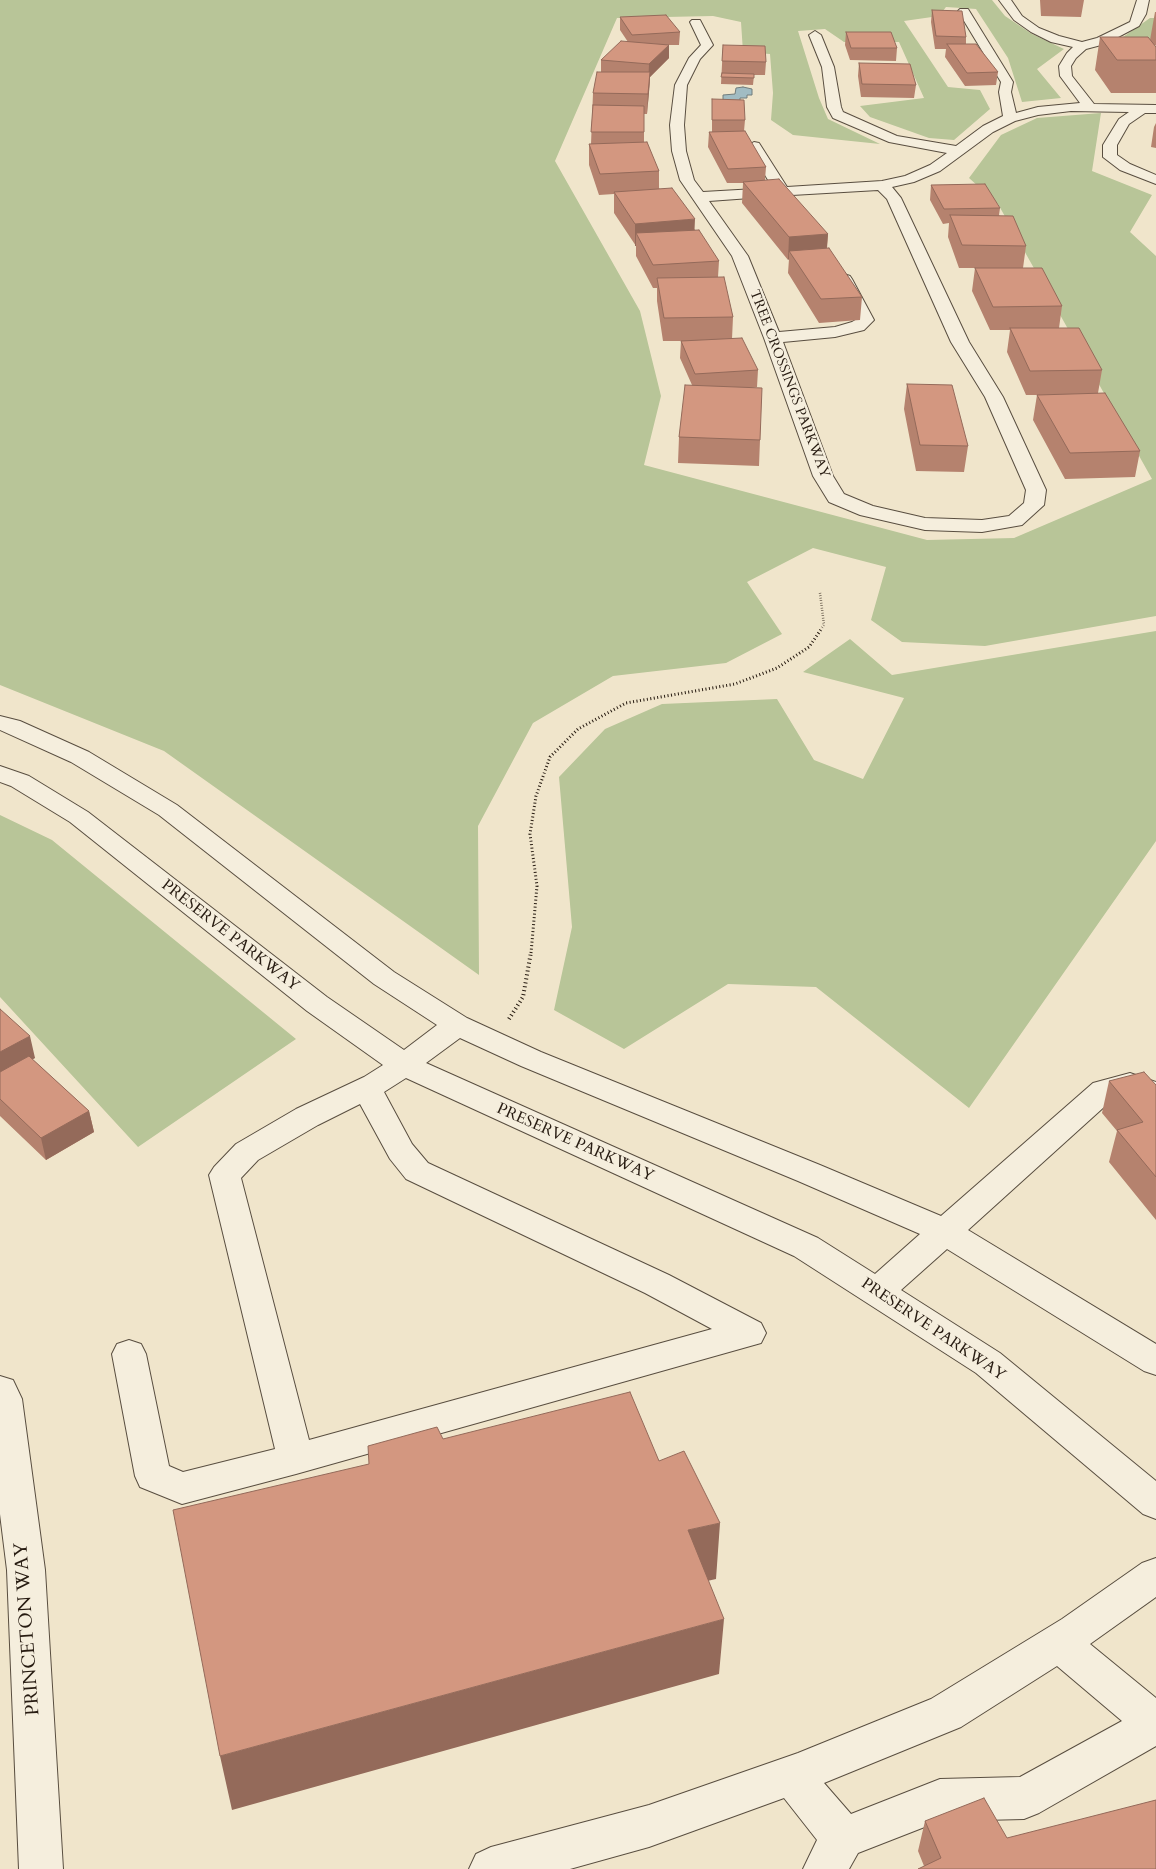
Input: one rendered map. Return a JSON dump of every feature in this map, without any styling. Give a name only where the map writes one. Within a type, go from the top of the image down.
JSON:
[{"type":"street","points":[[1005,0],[1018,18],[1035,30],[1055,39],[1082,46],[1101,41],[1135,24],[1140,14],[1143,0]]},
{"type":"street","points":[[964,12],[1007,82],[1005,92],[1010,118]]},
{"type":"street","name":"TREE CROSSINGS PARKWAY","points":[[696,22],[707,45],[695,58],[681,84],[677,125],[679,151],[687,180],[740,256],[773,338],[823,476],[836,498],[867,511],[925,524],[982,526],[1015,521],[1034,505],[1036,490],[994,397],[960,342],[894,198],[882,185]]},
{"type":"street","points":[[815,35],[828,67],[834,107],[838,115],[894,139],[960,151]]},
{"type":"street","points":[[1101,41],[1119,45]]},
{"type":"street","points":[[1082,46],[1065,66],[1066,76],[1090,107]]},
{"type":"street","points":[[698,197],[882,185],[935,168],[988,129],[1010,118],[1038,111],[1090,107],[1149,109]]},
{"type":"street","points":[[1149,109],[1124,122],[1110,145],[1110,157],[1125,168],[1156,180]]},
{"type":"street","points":[[754,146],[781,191],[798,213]]},
{"type":"street","points":[[773,338],[834,332],[858,326],[866,320],[836,263]]},
{"type":"street","points":[[0,723],[12,726],[80,757],[168,810],[384,978],[457,1025],[494,1043],[809,1173],[946,1232],[1156,1361]]},
{"type":"street","name":"PRESERVE PARKWAY","points":[[0,773],[20,782],[79,817],[317,1004],[404,1065],[806,1247],[988,1363],[1156,1503]]},
{"type":"street","points":[[296,1460],[226,1175],[247,1152],[307,1117],[366,1088],[404,1065],[457,1025]]},
{"type":"street","points":[[877,1292],[1104,1090],[1130,1083],[1156,1093]]},
{"type":"street","points":[[130,1354],[153,1476],[182,1488],[296,1460],[749,1333],[649,1280],[416,1171],[401,1151],[366,1088]]},
{"type":"street","name":"PRINCETON WAY","points":[[0,1390],[4,1399],[26,1570],[41,1869]]},
{"type":"street","points":[[491,1869],[534,1864],[650,1826],[792,1776],[946,1713],[1059,1643],[1156,1575]]},
{"type":"street","points":[[792,1776],[834,1854],[940,1800],[1024,1798],[1156,1724],[1059,1643]]},
{"type":"path","points":[[494,1043],[523,997],[534,942],[537,886],[530,834],[536,796],[550,757],[578,729],[626,703],[735,684],[777,668],[809,646],[824,624],[820,593]]},
{"type":"green space","points":[[0,0],[992,0],[1005,16],[1032,34],[1064,49],[1037,69],[1061,98],[1022,102],[1008,58],[976,9],[946,7],[939,16],[904,21],[948,87],[980,90],[990,109],[954,140],[929,138],[870,117],[860,106],[924,98],[899,42],[844,42],[825,29],[798,31],[819,98],[828,119],[880,144],[793,135],[771,120],[773,93],[770,54],[743,52],[741,22],[713,16],[617,18],[555,161],[640,311],[661,396],[644,465],[927,540],[1014,538],[1152,479],[998,204],[969,178],[1001,135],[1037,118],[1101,113],[1092,171],[1152,195],[1130,232],[1156,256],[1156,616],[985,646],[902,642],[871,620],[886,567],[813,548],[747,582],[782,634],[726,663],[613,676],[533,723],[478,826],[479,975],[164,751],[0,685]]},
{"type":"green space","points":[[1150,18],[1156,18],[1156,38],[1143,43],[1123,37]]},
{"type":"green space","points":[[1156,631],[1156,841],[969,1108],[816,987],[728,984],[624,1049],[554,1010],[572,927],[559,777],[605,729],[662,704],[777,699],[814,760],[863,779],[904,698],[803,672],[850,639],[892,675]]},
{"type":"green space","points":[[0,815],[52,840],[296,1039],[138,1147],[0,997]]},
{"type":"water","points":[[736,88],[752,89],[752,95],[747,95],[747,98],[740,98],[740,101],[723,101],[723,95],[735,94]]},
{"type":"building","points":[[932,10],[962,11],[966,37],[936,36]]},
{"type":"building","points":[[666,15],[680,32],[632,35],[620,17]]},
{"type":"building","points":[[846,32],[891,32],[897,48],[851,48]]},
{"type":"building","points":[[1100,37],[1148,37],[1156,47],[1156,60],[1117,60]]},
{"type":"building","points":[[621,41],[669,45],[649,64],[601,60]]},
{"type":"building","points":[[947,44],[976,44],[998,72],[967,73]]},
{"type":"building","points":[[723,45],[765,46],[766,62],[722,61]]},
{"type":"building","points":[[859,63],[910,64],[916,85],[862,84]]},
{"type":"building","points":[[597,72],[650,72],[648,94],[593,93]]},
{"type":"building","points":[[722,73],[754,74],[754,78],[721,77]]},
{"type":"building","points":[[712,99],[744,100],[745,120],[712,120]]},
{"type":"building","points":[[593,105],[644,106],[644,132],[591,132]]},
{"type":"building","points":[[745,131],[766,167],[728,169],[709,132]]},
{"type":"building","points":[[647,142],[659,171],[600,174],[589,144]]},
{"type":"building","points":[[779,179],[828,234],[789,237],[743,182]]},
{"type":"building","points":[[985,184],[1000,208],[944,209],[931,185]]},
{"type":"building","points":[[672,188],[695,219],[635,224],[614,192]]},
{"type":"building","points":[[950,215],[1013,216],[1026,246],[962,245]]},
{"type":"building","points":[[699,230],[719,261],[653,265],[636,233]]},
{"type":"building","points":[[829,248],[862,297],[821,299],[789,251]]},
{"type":"building","points":[[975,268],[1042,268],[1062,306],[993,307]]},
{"type":"building","points":[[724,277],[733,317],[664,318],[657,278]]},
{"type":"building","points":[[1010,328],[1079,328],[1102,370],[1030,371]]},
{"type":"building","points":[[742,338],[758,370],[695,374],[681,341]]},
{"type":"building","points":[[907,384],[952,385],[968,446],[920,445]]},
{"type":"building","points":[[685,385],[762,388],[760,440],[679,437]]},
{"type":"building","points":[[1105,393],[1140,451],[1070,453],[1037,395]]},
{"type":"building","points":[[0,1009],[30,1036],[0,1052]]},
{"type":"building","points":[[29,1056],[89,1111],[41,1138],[0,1099],[0,1072]]},
{"type":"building","points":[[1144,1072],[1156,1085],[1156,1177],[1117,1130],[1143,1122],[1109,1081]]},
{"type":"building","points":[[630,1392],[659,1461],[684,1451],[720,1523],[688,1530],[724,1619],[220,1756],[173,1510],[369,1464],[368,1446],[437,1427],[443,1439]]},
{"type":"building","points":[[984,1798],[1007,1838],[1156,1800],[1156,1869],[918,1869],[941,1858],[925,1821]]}]
